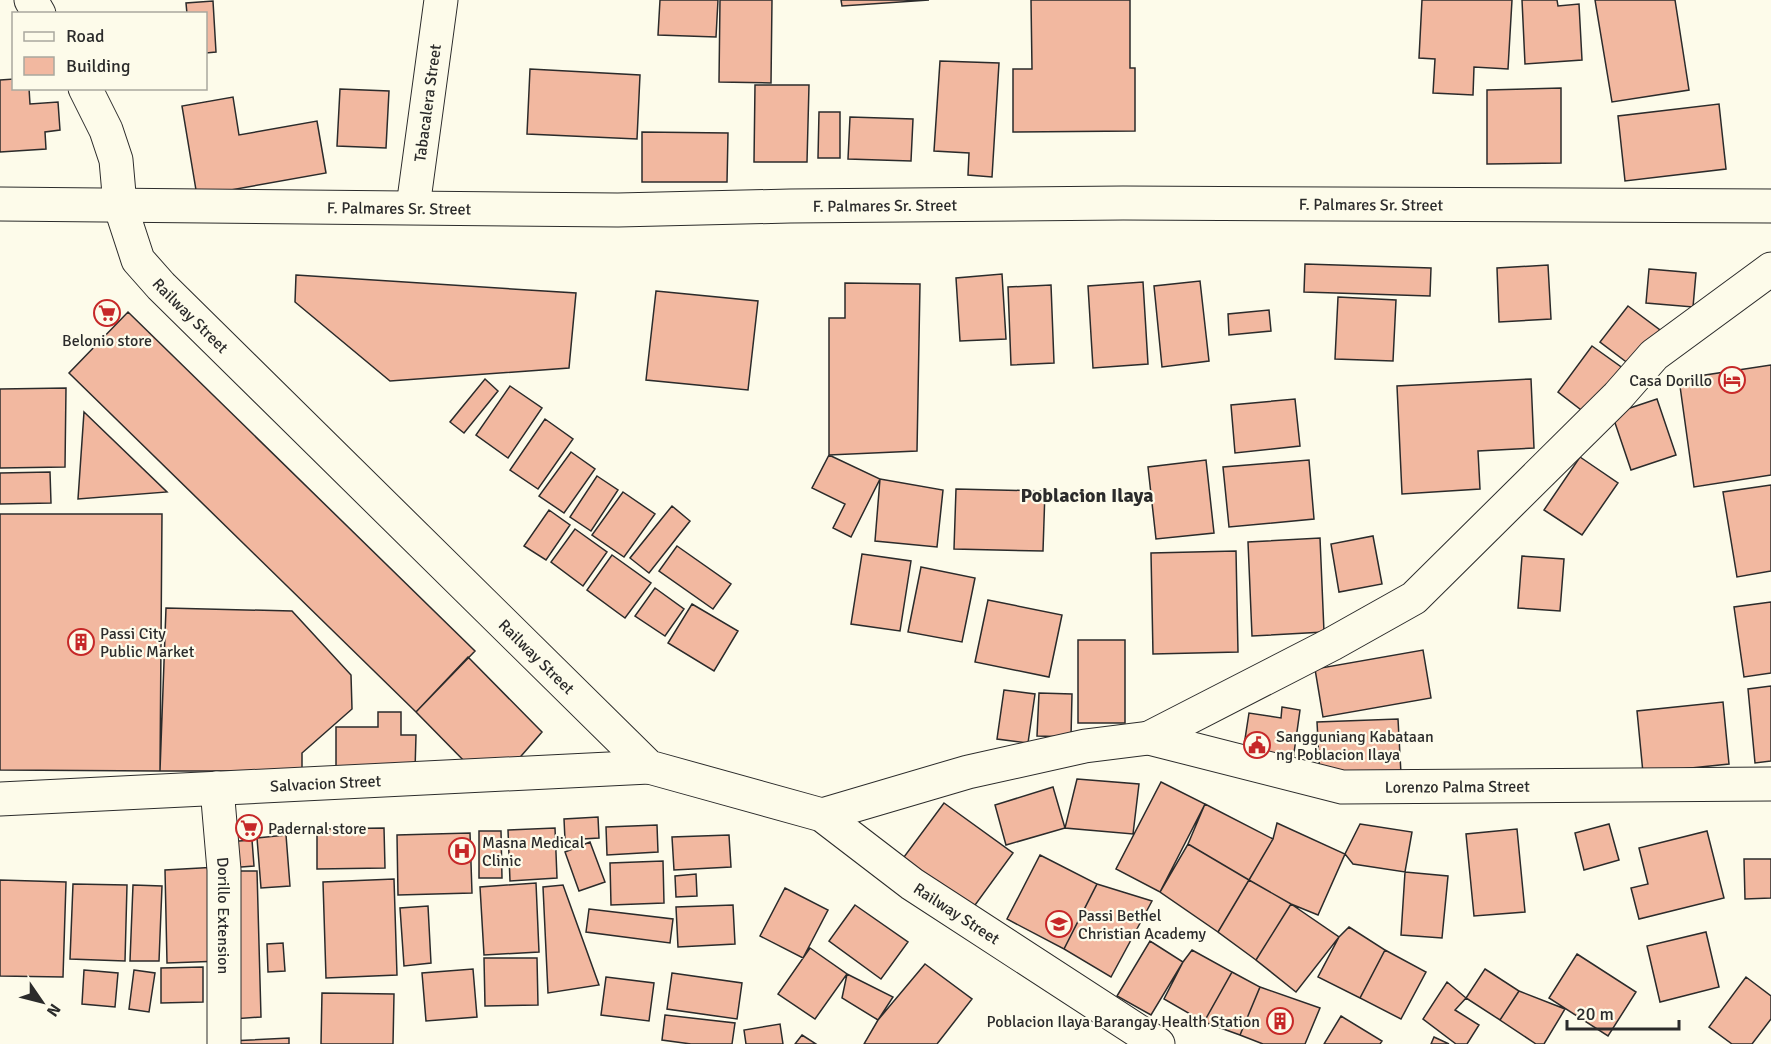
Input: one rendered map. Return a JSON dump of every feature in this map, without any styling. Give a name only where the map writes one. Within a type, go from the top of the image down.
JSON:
[{"type":"street","name":"Tabacalera Street","points":[[413,207],[441,0]]},
{"type":"street","name":"Railway Street","points":[[86,90],[106,130],[116,160],[120,205],[138,260],[161,286],[649,767],[822,815],[912,884],[1158,1044]]},
{"type":"street","name":"F. Palmares Sr. Street","points":[[0,204],[618,210],[1123,203],[1771,206]]},
{"type":"street","points":[[822,815],[968,772],[1085,746],[1149,738],[1332,644],[1414,598],[1618,396],[1654,355],[1771,269]]},
{"type":"street","name":"Lorenzo Palma Street","points":[[1149,738],[1342,787],[1771,784]]},
{"type":"street","name":"Salvacion Street","points":[[0,799],[649,767]]},
{"type":"street","name":"Dorillo Extension","points":[[217,788],[224,870],[224,1044]]},
{"type":"building","points":[[660,0],[718,0],[716,37],[658,35]]},
{"type":"building","points":[[720,0],[772,0],[771,83],[719,82]]},
{"type":"building","points":[[841,0],[929,0],[842,6]]},
{"type":"building","points":[[1031,0],[1130,0],[1130,68],[1135,68],[1135,131],[1013,132],[1013,69],[1032,69]]},
{"type":"building","points":[[1422,0],[1512,0],[1508,69],[1474,67],[1473,95],[1433,93],[1435,59],[1419,58]]},
{"type":"building","points":[[1522,0],[1557,0],[1558,6],[1579,4],[1582,60],[1525,64]]},
{"type":"building","points":[[1595,0],[1675,0],[1689,90],[1612,102]]},
{"type":"building","points":[[213,1],[216,52],[207,53],[207,12],[187,12],[186,3]]},
{"type":"building","points":[[940,61],[999,63],[992,177],[968,175],[969,153],[934,151]]},
{"type":"building","points":[[530,69],[640,75],[637,139],[527,134]]},
{"type":"building","points":[[12,79],[12,90],[29,90],[30,104],[58,102],[60,130],[45,132],[46,149],[0,152],[0,80]]},
{"type":"building","points":[[755,85],[809,85],[807,162],[754,162]]},
{"type":"building","points":[[1561,88],[1561,163],[1487,164],[1487,90]]},
{"type":"building","points":[[340,89],[389,91],[386,148],[337,146]]},
{"type":"building","points":[[233,97],[239,135],[317,121],[326,173],[197,196],[182,106]]},
{"type":"building","points":[[1719,104],[1726,169],[1625,181],[1618,116]]},
{"type":"building","points":[[819,112],[840,112],[840,158],[818,158]]},
{"type":"building","points":[[850,117],[913,119],[911,161],[848,159]]},
{"type":"building","points":[[642,132],[728,133],[727,182],[642,182]]},
{"type":"building","points":[[1305,264],[1431,268],[1430,296],[1304,292]]},
{"type":"building","points":[[1548,265],[1551,319],[1499,322],[1497,268]]},
{"type":"building","points":[[1649,269],[1696,273],[1693,307],[1646,303]]},
{"type":"building","points":[[1002,274],[1006,339],[960,341],[956,278]]},
{"type":"building","points":[[296,275],[576,293],[569,368],[390,381],[295,302]]},
{"type":"building","points":[[1200,281],[1209,361],[1162,367],[1154,286]]},
{"type":"building","points":[[1143,282],[1148,364],[1093,368],[1088,286]]},
{"type":"building","points":[[845,283],[920,284],[917,451],[829,455],[829,318],[845,318]]},
{"type":"building","points":[[1051,285],[1054,363],[1011,365],[1008,287]]},
{"type":"building","points":[[656,291],[758,301],[748,390],[646,380]]},
{"type":"building","points":[[1338,297],[1396,300],[1393,361],[1335,359]]},
{"type":"building","points":[[1628,306],[1660,330],[1633,367],[1600,342]]},
{"type":"building","points":[[1269,310],[1271,331],[1229,335],[1228,314]]},
{"type":"building","points":[[128,312],[475,651],[416,712],[69,373]]},
{"type":"building","points":[[1592,346],[1624,369],[1589,416],[1558,392]]},
{"type":"building","points":[[1771,365],[1771,475],[1694,487],[1679,379]]},
{"type":"building","points":[[485,379],[498,391],[464,433],[450,422]]},
{"type":"building","points":[[1531,379],[1534,448],[1478,451],[1480,489],[1402,494],[1397,386]]},
{"type":"building","points":[[510,386],[542,408],[508,458],[476,435]]},
{"type":"building","points":[[66,388],[65,467],[0,468],[0,389]]},
{"type":"building","points":[[1295,399],[1300,446],[1235,453],[1231,405]]},
{"type":"building","points":[[1657,399],[1676,455],[1631,470],[1612,414]]},
{"type":"building","points":[[84,412],[167,492],[78,499]]},
{"type":"building","points":[[545,419],[573,439],[538,489],[510,470]]},
{"type":"building","points":[[571,452],[595,469],[564,513],[539,496]]},
{"type":"building","points":[[829,455],[880,479],[851,537],[833,528],[845,504],[812,488]]},
{"type":"building","points":[[1580,457],[1618,483],[1582,535],[1544,510]]},
{"type":"building","points":[[1206,460],[1214,533],[1156,539],[1148,467]]},
{"type":"building","points":[[1309,460],[1314,519],[1229,527],[1223,467]]},
{"type":"building","points":[[50,472],[51,503],[0,504],[0,473]]},
{"type":"building","points":[[597,476],[618,490],[591,531],[570,517]]},
{"type":"building","points":[[880,479],[943,490],[937,547],[875,541]]},
{"type":"building","points":[[1771,485],[1771,571],[1737,577],[1723,492]]},
{"type":"building","points":[[956,489],[1045,491],[1043,551],[954,549]]},
{"type":"building","points":[[623,492],[655,514],[624,557],[592,535]]},
{"type":"building","points":[[672,506],[690,521],[649,573],[630,558]]},
{"type":"building","points":[[549,510],[570,525],[546,560],[524,546]]},
{"type":"building","name":"Passi City Public Market","points":[[0,514],[162,514],[160,771],[0,770]]},
{"type":"building","points":[[575,529],[607,552],[583,586],[551,562]]},
{"type":"building","points":[[1373,536],[1382,584],[1339,592],[1331,544]]},
{"type":"building","points":[[1320,538],[1324,632],[1252,636],[1248,542]]},
{"type":"building","points":[[677,546],[731,584],[713,609],[659,571]]},
{"type":"building","points":[[1236,551],[1238,652],[1153,654],[1151,553]]},
{"type":"building","points":[[862,554],[911,561],[900,631],[851,624]]},
{"type":"building","points":[[612,555],[651,583],[625,618],[587,590]]},
{"type":"building","points":[[1522,556],[1564,559],[1560,611],[1518,608]]},
{"type":"building","points":[[921,567],[975,578],[962,642],[908,632]]},
{"type":"building","points":[[655,588],[684,609],[665,636],[635,616]]},
{"type":"building","points":[[988,600],[1062,615],[1049,677],[975,662]]},
{"type":"building","points":[[1771,602],[1771,673],[1744,677],[1734,607]]},
{"type":"building","points":[[692,604],[738,631],[714,671],[668,643]]},
{"type":"building","name":"Passi City Public Market","points":[[166,608],[292,611],[351,675],[352,709],[302,753],[302,771],[160,771]]},
{"type":"building","points":[[1078,640],[1125,640],[1125,723],[1078,723]]},
{"type":"building","points":[[1423,650],[1431,698],[1323,717],[1315,669]]},
{"type":"building","points":[[468,657],[542,732],[515,763],[472,769],[416,712]]},
{"type":"building","points":[[1771,686],[1771,761],[1755,763],[1748,689]]},
{"type":"building","points":[[1004,690],[1035,694],[1028,743],[997,739]]},
{"type":"building","points":[[1039,693],[1072,694],[1071,737],[1037,736]]},
{"type":"building","points":[[1723,702],[1729,764],[1643,773],[1637,711]]},
{"type":"building","points":[[1282,707],[1300,710],[1293,760],[1243,752],[1249,713],[1281,718]]},
{"type":"building","points":[[378,712],[401,712],[401,735],[416,735],[415,771],[336,770],[336,727],[378,727]]},
{"type":"building","points":[[1398,719],[1401,774],[1320,778],[1317,722]]},
{"type":"building","points":[[1077,779],[1139,784],[1133,834],[1065,828]]},
{"type":"building","points":[[1161,782],[1205,804],[1160,892],[1116,869]]},
{"type":"building","points":[[1053,787],[1065,828],[1006,845],[995,805]]},
{"type":"building","points":[[944,803],[1013,853],[970,912],[901,861]]},
{"type":"building","points":[[1205,804],[1273,839],[1249,880],[1188,844]]},
{"type":"building","points":[[598,817],[599,838],[565,840],[564,819]]},
{"type":"building","points":[[1277,823],[1345,854],[1318,915],[1291,904],[1249,880],[1273,839]]},
{"type":"building","points":[[1360,824],[1412,832],[1405,872],[1353,864],[1345,854]]},
{"type":"building","points":[[1609,824],[1619,860],[1584,870],[1575,833]]},
{"type":"building","points":[[657,825],[658,852],[607,855],[606,827]]},
{"type":"building","points":[[384,828],[385,868],[317,869],[317,829]]},
{"type":"building","points":[[555,828],[557,878],[510,881],[508,830]]},
{"type":"building","points":[[1517,829],[1525,912],[1474,916],[1466,834]]},
{"type":"building","points":[[479,831],[501,831],[502,878],[479,878]]},
{"type":"building","points":[[1707,831],[1724,898],[1639,919],[1631,888],[1648,884],[1639,848]]},
{"type":"building","points":[[470,833],[472,893],[398,895],[397,835]]},
{"type":"building","points":[[286,835],[290,886],[261,888],[257,838]]},
{"type":"building","points":[[729,835],[731,867],[674,870],[672,837]]},
{"type":"building","points":[[252,840],[254,866],[228,868],[226,842]]},
{"type":"building","points":[[590,842],[605,882],[579,891],[565,852]]},
{"type":"building","points":[[1188,844],[1249,880],[1218,932],[1160,892]]},
{"type":"building","points":[[1040,855],[1097,884],[1064,949],[1007,919]]},
{"type":"building","points":[[1744,859],[1771,859],[1771,898],[1745,899]]},
{"type":"building","points":[[663,861],[664,903],[611,905],[610,863]]},
{"type":"building","points":[[218,867],[222,961],[167,963],[165,870]]},
{"type":"building","points":[[228,871],[257,871],[261,1017],[233,1019]]},
{"type":"building","points":[[1405,872],[1448,876],[1442,938],[1401,935]]},
{"type":"building","points":[[696,874],[697,896],[676,897],[675,876]]},
{"type":"building","points":[[394,879],[397,975],[326,978],[323,882]]},
{"type":"building","points":[[0,880],[66,882],[63,977],[0,976]]},
{"type":"building","points":[[1249,880],[1291,904],[1256,960],[1218,932]]},
{"type":"building","points":[[536,883],[539,952],[484,955],[480,887]]},
{"type":"building","points":[[73,884],[127,885],[125,961],[70,959]]},
{"type":"building","points":[[1097,884],[1152,901],[1111,977],[1064,949]]},
{"type":"building","points":[[133,885],[162,886],[159,961],[130,961]]},
{"type":"building","points":[[563,885],[599,985],[548,993],[543,887]]},
{"type":"building","points":[[785,888],[828,910],[803,958],[760,936]]},
{"type":"building","points":[[1291,904],[1339,937],[1296,992],[1256,960]]},
{"type":"building","points":[[733,905],[735,944],[678,947],[676,907]]},
{"type":"building","points":[[855,905],[908,942],[881,979],[829,941]]},
{"type":"building","points":[[428,906],[431,963],[404,966],[400,908]]},
{"type":"building","points":[[589,909],[673,919],[670,943],[586,932]]},
{"type":"building","points":[[1349,927],[1385,950],[1360,998],[1318,977],[1339,937]]},
{"type":"building","points":[[1706,932],[1719,987],[1660,1002],[1647,946]]},
{"type":"building","points":[[1150,941],[1183,962],[1151,1015],[1117,996]]},
{"type":"building","points":[[283,943],[285,971],[268,972],[267,944]]},
{"type":"building","points":[[810,948],[847,974],[815,1019],[778,994]]},
{"type":"building","points":[[1192,950],[1232,972],[1204,1022],[1164,999],[1183,962]]},
{"type":"building","points":[[1385,950],[1426,972],[1401,1019],[1360,998]]},
{"type":"building","points":[[1577,954],[1636,992],[1608,1036],[1549,998]]},
{"type":"building","points":[[484,958],[537,958],[538,1005],[485,1006]]},
{"type":"building","points":[[925,964],[972,999],[937,1044],[864,1044],[878,1020]]},
{"type":"building","points":[[203,967],[203,1002],[161,1003],[161,968]]},
{"type":"building","points":[[473,969],[477,1017],[426,1021],[422,973]]},
{"type":"building","points":[[1485,969],[1519,991],[1500,1020],[1466,998]]},
{"type":"building","points":[[84,970],[118,973],[115,1007],[82,1004]]},
{"type":"building","points":[[134,970],[155,973],[149,1012],[129,1009]]},
{"type":"building","points":[[1232,972],[1260,987],[1240,1035],[1204,1022]]},
{"type":"building","points":[[672,973],[742,983],[737,1019],[667,1009]]},
{"type":"building","points":[[847,974],[893,997],[878,1020],[842,998]]},
{"type":"building","points":[[606,977],[654,983],[649,1021],[601,1015]]},
{"type":"building","points":[[1746,977],[1771,996],[1771,1019],[1752,1044],[1732,1044],[1709,1027]]},
{"type":"building","points":[[1447,982],[1466,998],[1455,1010],[1479,1025],[1467,1044],[1456,1044],[1423,1019]]},
{"type":"building","name":"Poblacion Ilaya Barangay Health Station","points":[[1260,987],[1320,1008],[1305,1044],[1263,1044],[1240,1035]]},
{"type":"building","points":[[1519,991],[1565,1009],[1544,1044],[1536,1044],[1500,1020]]},
{"type":"building","points":[[322,993],[394,994],[393,1044],[321,1044]]},
{"type":"building","points":[[665,1015],[735,1023],[732,1044],[691,1044],[662,1040]]},
{"type":"building","points":[[1341,1016],[1382,1041],[1380,1044],[1324,1044]]},
{"type":"building","points":[[780,1024],[783,1044],[746,1044],[744,1030]]},
{"type":"building","points":[[802,1035],[816,1044],[795,1044]]},
{"type":"building","points":[[1434,1037],[1449,1044],[1431,1044]]},
{"type":"building","points":[[289,1038],[289,1044],[231,1044],[230,1041]]},
{"type":"place","name":"Belonio store","points":[[107,313]]},
{"type":"place","name":"Casa Dorillo","points":[[1732,380]]},
{"type":"place","name":"Passi City Public Market","points":[[81,642]]},
{"type":"place","name":"Sangguniang Kabataan ng Poblacion Ilaya","points":[[1257,745]]},
{"type":"place","name":"Padernal store","points":[[249,828]]},
{"type":"place","name":"Masna Medical Clinic","points":[[462,851]]},
{"type":"place","name":"Passi Bethel Christian Academy","points":[[1059,924]]},
{"type":"place","name":"Poblacion Ilaya Barangay Health Station","points":[[1280,1021]]},
{"type":"district","name":"Poblacion Ilaya","points":[[1087,495]]}]
